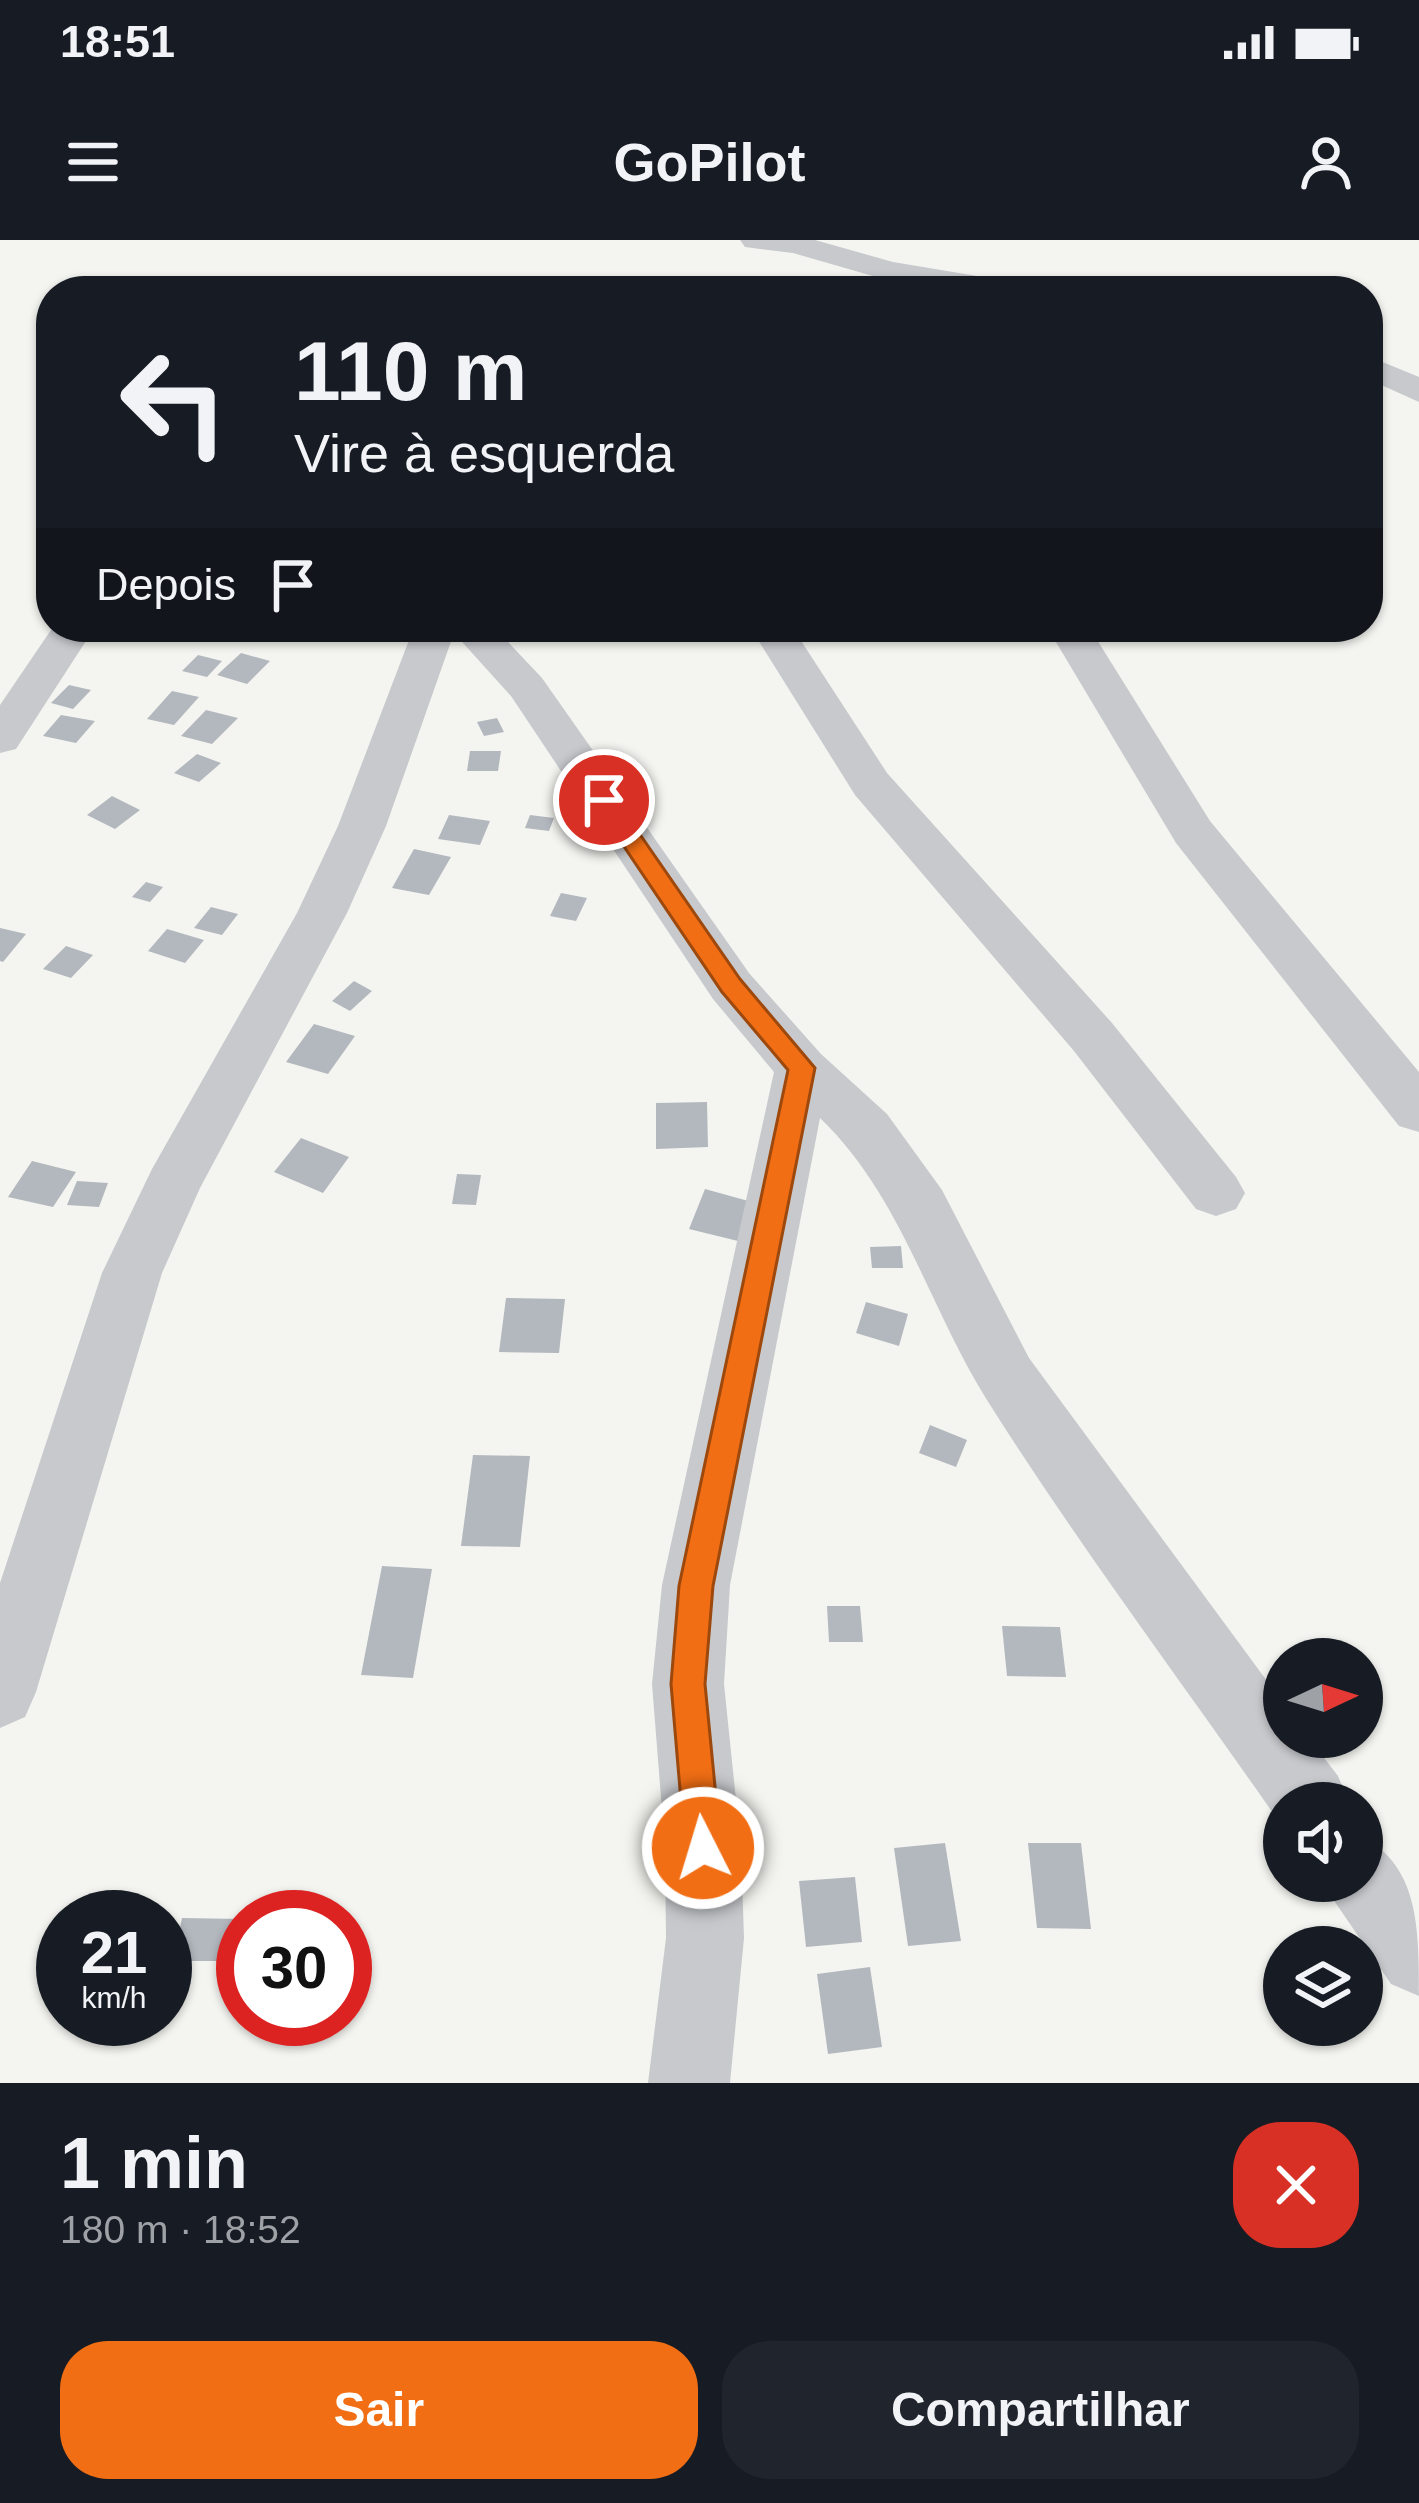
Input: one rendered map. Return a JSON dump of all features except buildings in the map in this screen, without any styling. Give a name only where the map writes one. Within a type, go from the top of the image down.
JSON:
[{"type":"street","points":[[756,240],[794,242],[919,276]]},
{"type":"street","points":[[1383,373],[1419,391]]},
{"type":"street","points":[[0,739],[64,642]]},
{"type":"street","points":[[0,1692],[132,1273],[172,1185],[322,913],[362,826],[429,642]]},
{"type":"street","points":[[485,642],[527,688],[731,986],[802,1068],[842,1101],[894,1168],[921,1207],[1007,1377],[1296,1782]]},
{"type":"street","points":[[781,642],[871,784],[1093,1037],[1216,1193]]},
{"type":"street","points":[[1077,642],[1193,832],[1419,1112]]},
{"type":"street","points":[[689,2083],[705,1938],[703,1848],[688,1684],[696,1586],[802,1068]]},
{"type":"street","points":[[1381,1902],[1419,1956]]},
{"type":"route","points":[[604,800],[731,986],[802,1068],[696,1586],[688,1684],[703,1848]]}]
